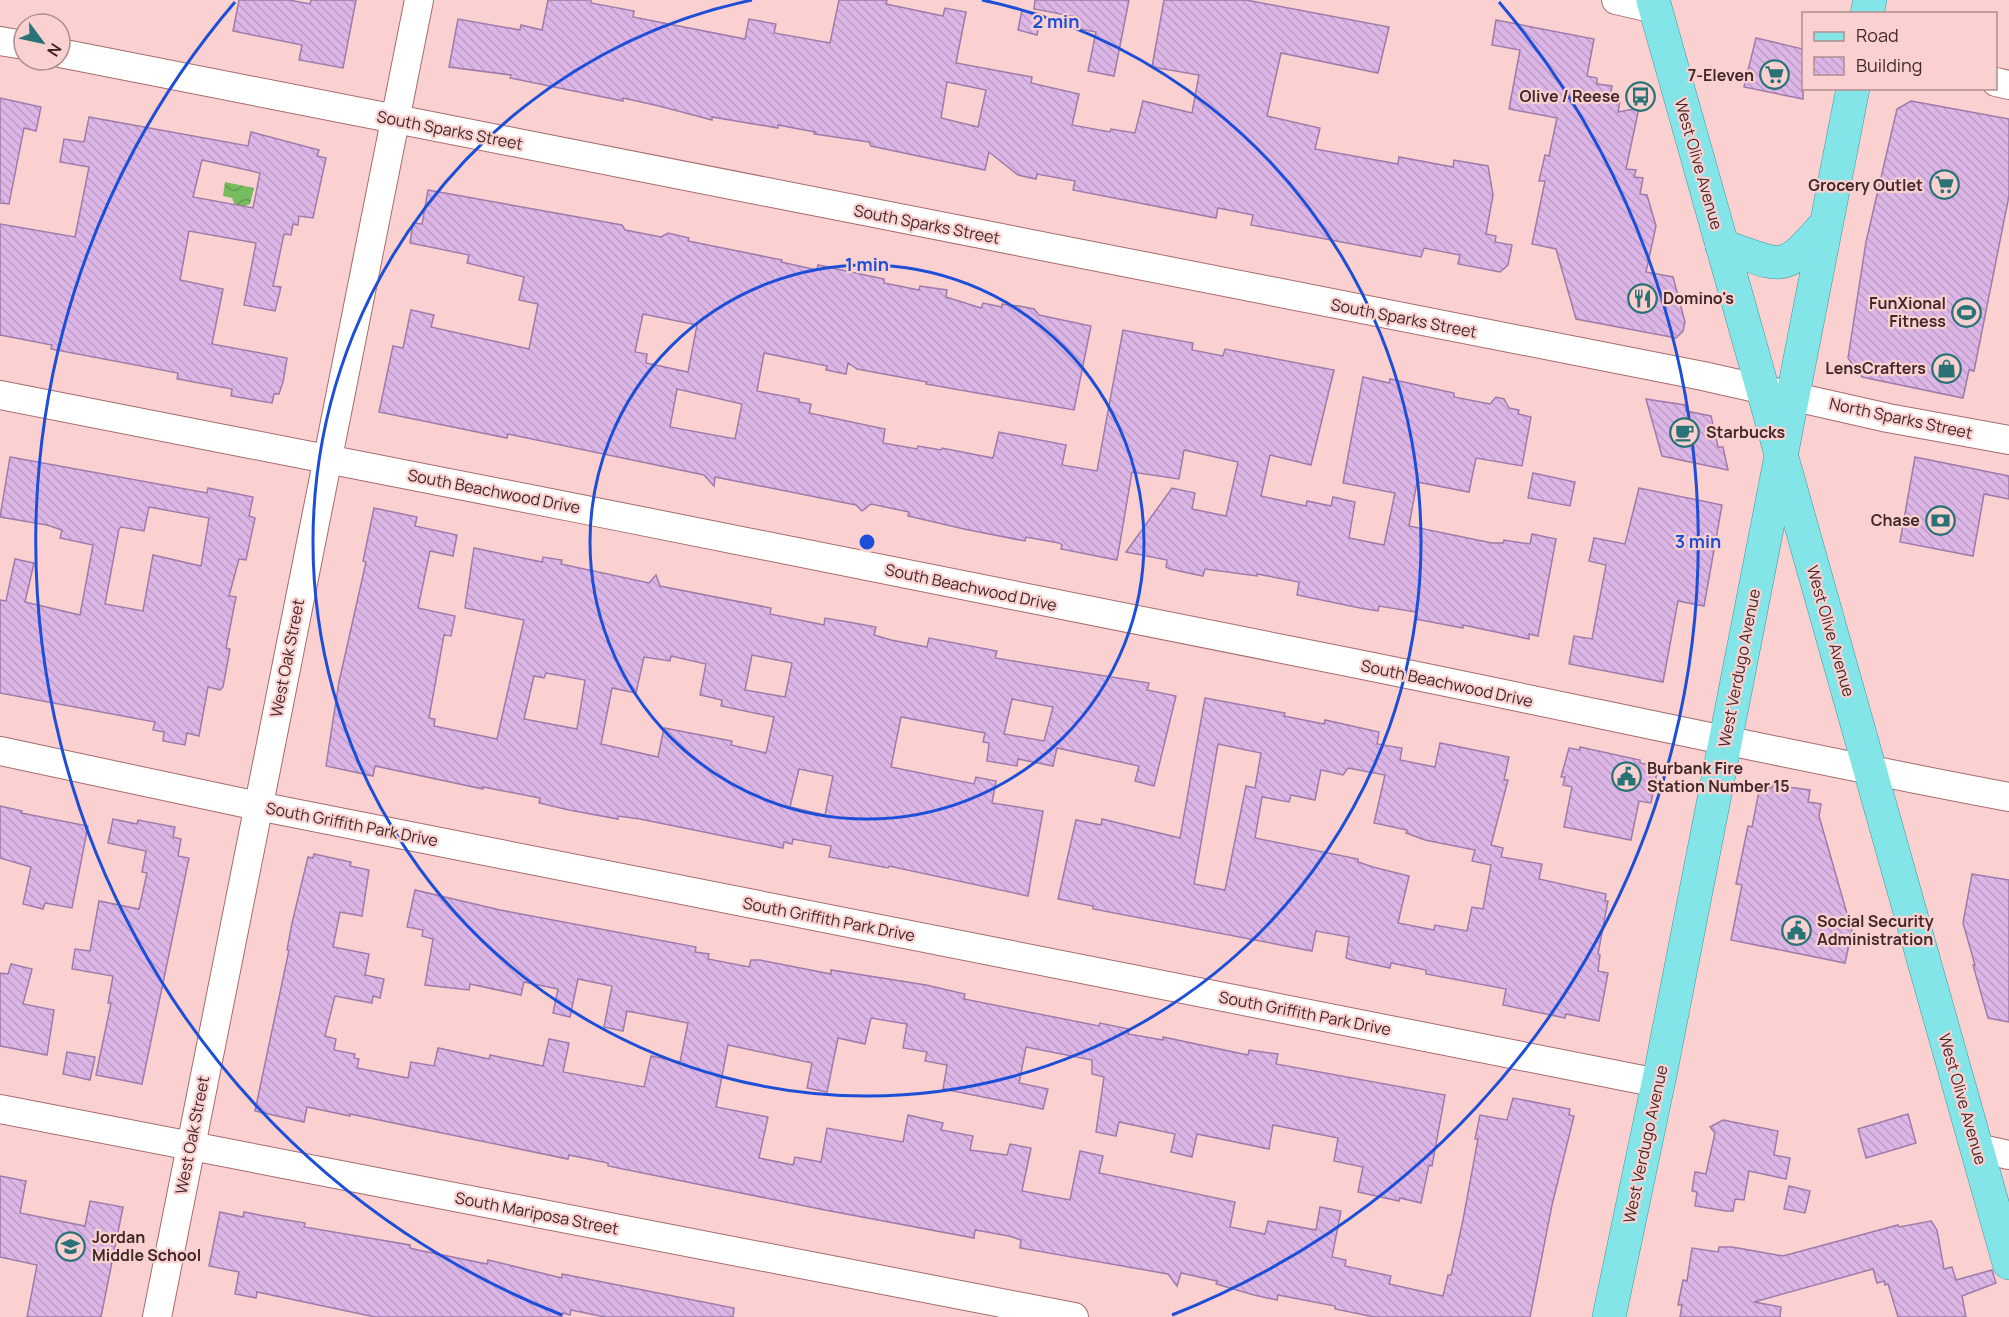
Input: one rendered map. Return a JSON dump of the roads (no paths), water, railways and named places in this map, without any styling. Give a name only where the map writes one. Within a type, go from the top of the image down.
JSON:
[{"type":"main road","name":"West Olive Avenue","points":[[1654,4],[2009,1263]]},
{"type":"main road","name":"West Verdugo Avenue","points":[[1610,1317],[1794,396],[1853,90]]},
{"type":"main road","points":[[1722,246],[1769,262],[1782,263],[1796,258],[1827,222]]},
{"type":"street","name":"West Oak Street","points":[[157,1317],[189,1146],[327,459],[398,119],[419,0]]},
{"type":"street","points":[[1616,0],[1654,4]]},
{"type":"street","name":"South Sparks Street","points":[[72,54],[1794,396]]},
{"type":"street","name":"South Beachwood Drive","points":[[0,395],[686,528],[2009,797]]},
{"type":"street","name":"North Sparks Street","points":[[1794,396],[2009,440]]},
{"type":"street","name":"South Griffith Park Drive","points":[[0,751],[258,806],[1658,1083]]},
{"type":"street","name":"South Mariposa Street","points":[[0,1109],[1074,1317]]},
{"type":"street","points":[[1977,1149],[2009,1155]]},
{"type":"water","points":[[225,182],[254,188],[250,204],[243,207],[235,205],[232,198],[223,196]]},
{"type":"place","name":"7-Eleven","points":[[1775,75]]},
{"type":"place","name":"Olive / Reese","points":[[1641,96]]},
{"type":"place","name":"Grocery Outlet","points":[[1944,185]]},
{"type":"place","name":"Domino's","points":[[1642,298]]},
{"type":"place","name":"FunXional Fitness","points":[[1967,312]]},
{"type":"place","name":"LensCrafters","points":[[1947,368]]},
{"type":"place","name":"Starbucks","points":[[1685,432]]},
{"type":"place","name":"Chase","points":[[1941,520]]},
{"type":"place","name":"Burbank Fire Station Number 15","points":[[1626,777]]},
{"type":"place","name":"Social Security Administration","points":[[1796,930]]},
{"type":"place","name":"Jordan Middle School","points":[[71,1246]]}]
